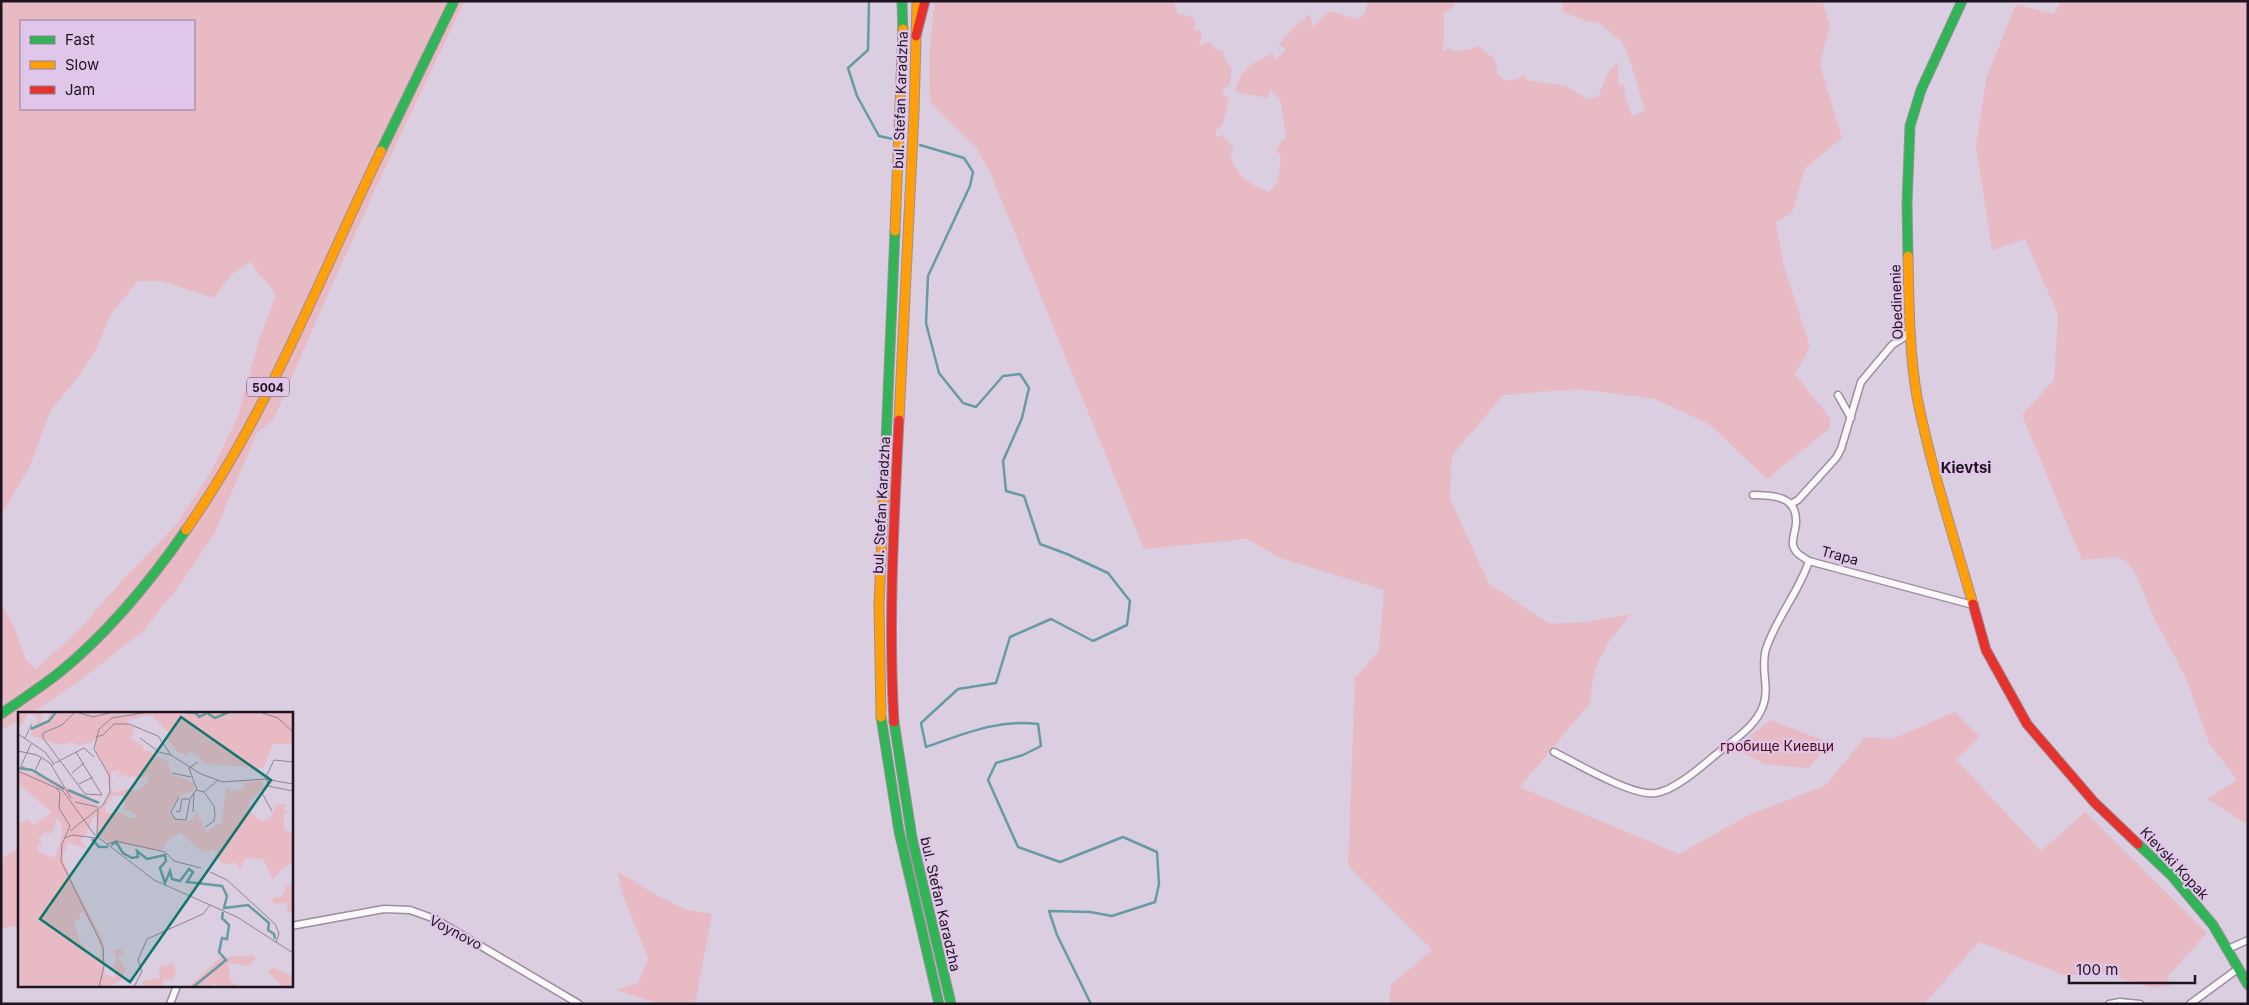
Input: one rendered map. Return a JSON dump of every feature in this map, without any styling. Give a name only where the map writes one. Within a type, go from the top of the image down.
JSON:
[{"type":"main road","name":"5004","points":[[1,714],[73,662],[119,618],[159,570],[206,503],[245,434],[454,1]]},
{"type":"main road","name":"bul. Stefan Karadzha","points":[[904,1],[879,605],[879,682],[882,725],[890,784],[901,841],[939,1004]]},
{"type":"main road","name":"bul. Stefan Karadzha","points":[[917,1],[892,556],[890,651],[894,724],[902,782],[912,838],[951,1004]]},
{"type":"main road","points":[[916,36],[925,1]]},
{"type":"main road","name":"Obedinenie","points":[[1962,1],[1920,90],[1910,126],[1907,195],[1910,330],[1917,395],[1928,444],[1973,605]]},
{"type":"main road","name":"Kievski Kopak","points":[[1973,605],[1986,650],[2028,724],[2094,802],[2170,875],[2213,925],[2248,985]]},
{"type":"street","points":[[1791,504],[1798,500],[1836,458],[1844,441],[1861,382],[1892,345],[1903,338],[1910,330]]},
{"type":"street","points":[[1838,395],[1851,418]]},
{"type":"street","points":[[1753,495],[1775,495],[1791,504],[1796,521],[1793,546],[1799,556],[1810,560]]},
{"type":"street","name":"Trapa","points":[[1554,752],[1604,777],[1644,793],[1662,792],[1698,768],[1759,716],[1766,696],[1764,664],[1767,647],[1801,582],[1810,560],[1973,605]]},
{"type":"street","name":"Voynovo","points":[[292,926],[384,910],[410,910],[435,918],[579,1004]]},
{"type":"street","points":[[2228,949],[2248,940]]},
{"type":"street","points":[[2190,1004],[2239,968]]},
{"type":"street","points":[[170,1004],[176,988]]},
{"type":"street","points":[[2109,1004],[2120,1002],[2140,1004]]},
{"type":"green space","points":[[1,1],[465,1],[367,208],[274,418],[257,433],[214,534],[182,582],[143,631],[86,676],[34,712],[18,712],[18,721],[1,730],[1,604],[13,624],[26,660],[36,669],[79,630],[125,577],[175,526],[211,472],[238,416],[258,343],[276,295],[250,262],[231,275],[214,298],[161,281],[138,281],[111,314],[97,348],[80,374],[50,412],[30,466],[1,515]]},
{"type":"green space","points":[[935,1],[1173,1],[1178,14],[1190,16],[1196,22],[1194,30],[1199,30],[1202,34],[1199,46],[1209,42],[1217,50],[1223,51],[1224,58],[1232,68],[1230,84],[1222,91],[1224,95],[1229,97],[1223,124],[1216,130],[1216,135],[1220,138],[1221,134],[1234,149],[1230,156],[1240,174],[1255,186],[1268,192],[1278,182],[1281,157],[1276,149],[1286,136],[1280,99],[1270,89],[1268,98],[1235,92],[1245,70],[1253,63],[1273,53],[1275,61],[1286,49],[1278,45],[1290,31],[1310,14],[1312,27],[1329,11],[1357,19],[1365,14],[1368,1],[1452,1],[1454,7],[1444,13],[1444,43],[1442,48],[1445,51],[1448,48],[1460,51],[1479,46],[1495,60],[1498,75],[1506,81],[1518,79],[1524,75],[1526,80],[1566,86],[1587,99],[1598,97],[1607,75],[1617,61],[1619,85],[1624,85],[1632,117],[1645,110],[1628,54],[1621,41],[1598,22],[1586,21],[1563,12],[1563,1],[1822,1],[1830,25],[1820,64],[1842,138],[1805,168],[1792,213],[1776,222],[1783,263],[1810,347],[1795,374],[1830,418],[1830,428],[1767,479],[1709,424],[1655,399],[1579,389],[1503,395],[1452,456],[1450,499],[1489,584],[1550,624],[1587,622],[1630,614],[1608,643],[1598,663],[1593,679],[1590,703],[1520,787],[1679,854],[1749,815],[1826,785],[1865,737],[1892,739],[1955,712],[1980,737],[1957,760],[2041,851],[2085,812],[2207,933],[2167,977],[2172,985],[2152,988],[2103,973],[2064,975],[1979,942],[1924,1004],[1389,1004],[1391,985],[1432,950],[1348,865],[1355,678],[1379,650],[1384,590],[1280,558],[1247,539],[1144,549],[990,172],[976,147],[931,104],[930,52]]},
{"type":"green space","points":[[2062,1],[2248,1],[2248,825],[2207,799],[2237,780],[2209,743],[2186,678],[2152,614],[2137,576],[2126,561],[2116,557],[2082,560],[2022,415],[2054,380],[2058,315],[2025,239],[1992,250],[1976,146],[1986,79],[2016,4],[2053,14]]},
{"type":"green space","name":"гробище Киевци","points":[[1770,720],[1830,743],[1809,768],[1765,764],[1735,749]]},
{"type":"green space","points":[[18,848],[18,925],[1,929],[1,859]]},
{"type":"green space","points":[[617,871],[684,909],[712,914],[695,1004],[658,1004],[617,990],[638,983],[648,959],[623,895]]},
{"type":"waterway","points":[[869,1],[868,50],[848,68],[857,96],[879,136],[893,139]]},
{"type":"waterway","points":[[920,145],[964,158],[973,172],[970,186],[928,276],[926,323],[939,373],[963,403],[976,407],[1003,376],[1020,374],[1029,388],[1022,418],[1003,461],[1006,491],[1024,496],[1040,544],[1108,573],[1130,601],[1127,625],[1093,641],[1051,619],[1010,637],[996,683],[958,689],[921,723],[926,747],[995,726],[1023,723],[1038,724],[1041,746],[1023,755],[996,763],[988,780],[1018,847],[1060,862],[1123,837],[1157,852],[1159,884],[1155,902],[1112,916],[1090,912],[1049,911],[1057,935],[1091,1004]]},
{"type":"traffic: fast","points":[[381,151],[454,1]]},
{"type":"traffic: fast","points":[[902,1],[903,35]]},
{"type":"traffic: fast","points":[[1908,256],[1907,204],[1910,126],[1921,90],[1962,1]]},
{"type":"traffic: fast","points":[[885,465],[895,231]]},
{"type":"traffic: fast","points":[[1,714],[78,657],[128,606],[186,530]]},
{"type":"traffic: fast","points":[[881,717],[899,831],[939,1004]]},
{"type":"traffic: fast","points":[[894,722],[912,838],[951,1004]]},
{"type":"traffic: fast","points":[[2138,844],[2171,875],[2213,925],[2248,985]]},
{"type":"traffic: slow","points":[[899,420],[914,113],[917,1]]},
{"type":"traffic: slow","points":[[895,231],[903,29]]},
{"type":"traffic: slow","points":[[186,530],[215,486],[267,393],[381,151]]},
{"type":"traffic: slow","points":[[1908,256],[1911,344],[1917,397],[1936,475],[1973,604]]},
{"type":"traffic: slow","points":[[881,717],[879,605],[885,465]]},
{"type":"traffic: jam","points":[[916,36],[925,1]]},
{"type":"traffic: jam","points":[[894,722],[892,609],[899,420]]},
{"type":"traffic: jam","points":[[1973,604],[1986,650],[2027,724],[2094,802],[2138,844]]},
{"type":"district","name":"Kievtsi","points":[[1966,467]]}]
